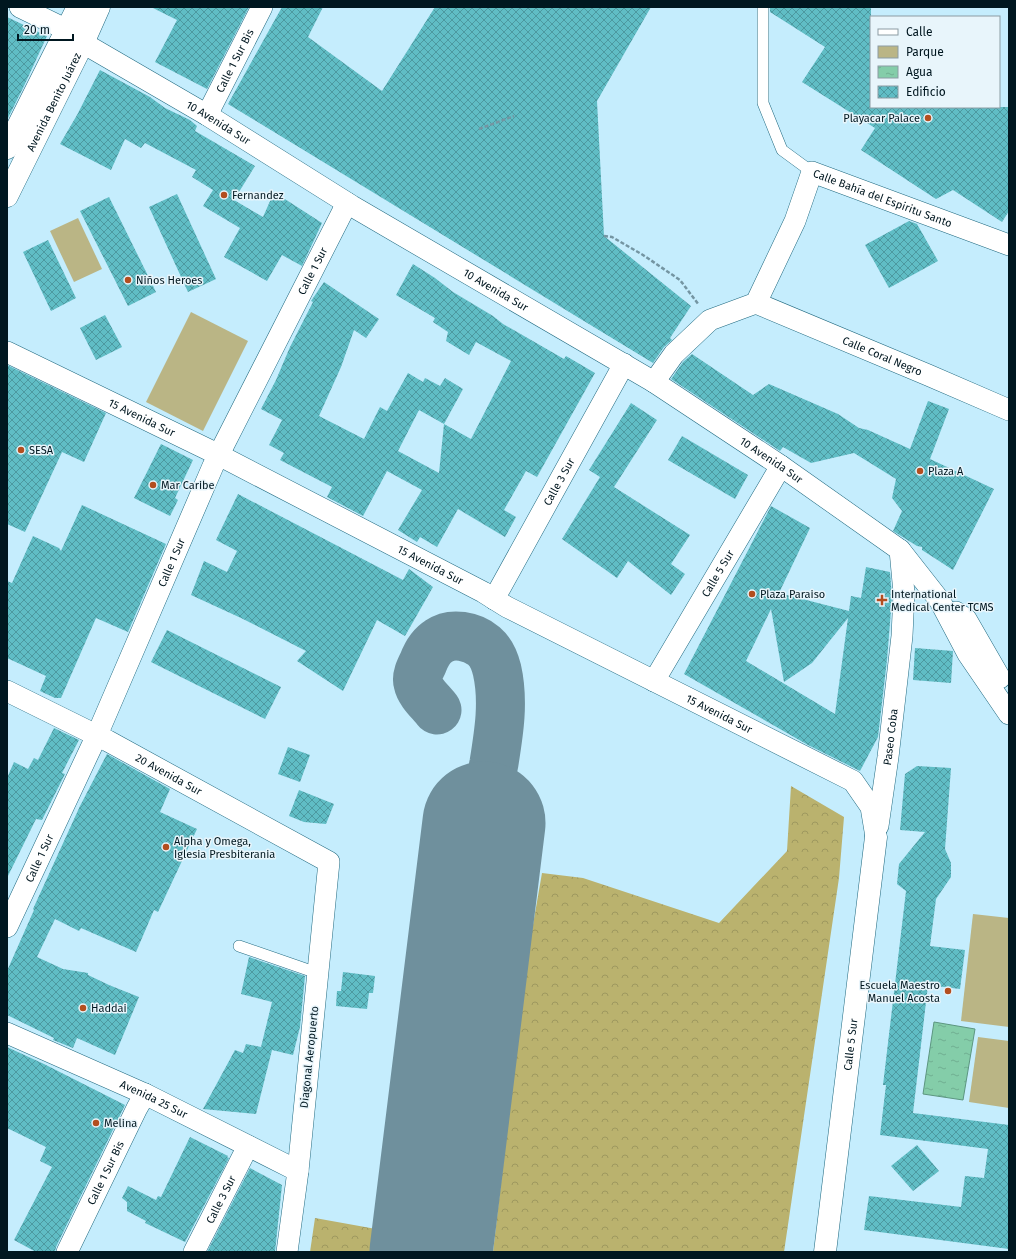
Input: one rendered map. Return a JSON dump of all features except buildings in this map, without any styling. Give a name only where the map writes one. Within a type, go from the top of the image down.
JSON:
[{"type":"street","name":"10 Avenida Sur","points":[[20,7],[75,36],[207,115],[347,203],[456,268],[654,382],[781,466],[900,550],[940,601]]},
{"type":"street","name":"Avenida Benito Juárez","points":[[7,196],[75,36],[78,7]]},
{"type":"street","name":"Avenida Benito Juárez","points":[[7,148],[75,36],[99,7]]},
{"type":"street","name":"Calle 1 Sur Bis","points":[[207,115],[262,7]]},
{"type":"street","name":"Calle Bahía del Espiritu Santo","points":[[756,303],[795,221],[812,172],[1009,246]]},
{"type":"street","name":"Calle 1 Sur","points":[[7,927],[97,735],[213,466],[347,203]]},
{"type":"street","points":[[654,382],[674,354],[710,320],[756,303]]},
{"type":"street","name":"Calle Coral Negro","points":[[756,303],[1009,410]]},
{"type":"street","name":"15 Avenida Sur","points":[[7,352],[219,456],[494,599],[853,781],[871,807],[876,837]]},
{"type":"street","name":"Calle 3 Sur","points":[[494,599],[624,364]]},
{"type":"street","name":"Calle 5 Sur","points":[[654,681],[781,466]]},
{"type":"street","name":"Paseo Coba","points":[[876,837],[888,758],[902,636],[904,593],[900,550]]},
{"type":"street","points":[[940,601],[966,619],[1009,693]]},
{"type":"street","points":[[940,601],[968,654],[1009,714]]},
{"type":"street","name":"Paseo Coba","points":[[902,636],[909,616],[923,602],[940,601]]},
{"type":"street","name":"20 Avenida Sur","points":[[7,690],[97,735],[329,862]]},
{"type":"street","points":[[853,781],[865,779],[878,769],[888,758]]},
{"type":"street","name":"Calle 5 Sur","points":[[825,1252],[876,837]]},
{"type":"street","name":"Diagonal Aeropuerto","points":[[287,1252],[298,1171],[329,862]]},
{"type":"street","name":"Avenida 25 Sur","points":[[7,1033],[145,1094],[298,1171]]},
{"type":"street","name":"Calle 1 Sur Bis","points":[[67,1252],[145,1094]]},
{"type":"street","name":"Calle 3 Sur","points":[[194,1252],[248,1146]]},
{"type":"lane","points":[[763,7],[763,103],[782,150],[812,172]]},
{"type":"lane","points":[[238,946],[317,973]]},
{"type":"path","points":[[479,129],[514,116]]},
{"type":"path","points":[[604,236],[612,237],[637,251],[680,280],[710,320]]},
{"type":"green space","points":[[78,218],[102,269],[74,282],[50,231]]},
{"type":"green space","points":[[191,312],[248,341],[203,431],[146,402]]},
{"type":"green space","points":[[791,786],[844,817],[839,878],[784,1252],[493,1252],[526,965],[542,873],[583,878],[719,923],[787,851]]},
{"type":"green space","points":[[973,914],[1009,918],[1009,1027],[961,1021]]},
{"type":"green space","points":[[978,1037],[1009,1041],[1009,1108],[969,1102]]},
{"type":"green space","points":[[315,1218],[376,1229],[373,1252],[310,1252]]},
{"type":"water","points":[[934,1022],[975,1029],[963,1100],[923,1094]]},
{"type":"taxiway","points":[[437,710],[419,687],[418,681],[420,670],[429,651],[434,645],[444,638],[456,636],[462,636],[474,640],[484,646],[494,660],[500,693],[498,740],[484,823]]},
{"type":"runway","points":[[431,1252],[484,823]]},
{"type":"place","name":"Playacar Palace","points":[[928,118]]},
{"type":"place","name":"Fernandez","points":[[224,195]]},
{"type":"place","name":"Niños Heroes","points":[[128,280]]},
{"type":"place","name":"SESA","points":[[21,450]]},
{"type":"place","name":"Plaza A","points":[[920,471]]},
{"type":"place","name":"Mar Caribe","points":[[153,485]]},
{"type":"place","name":"Plaza Paraiso","points":[[752,594]]},
{"type":"place","name":"International Medical Center TCMS","points":[[882,600]]},
{"type":"place","name":"Alpha y Omega, Iglesia Presbiterania","points":[[166,847]]},
{"type":"place","name":"Escuela Maestro Manuel Acosta","points":[[948,991]]},
{"type":"place","name":"Haddai","points":[[83,1008]]},
{"type":"place","name":"Melina","points":[[96,1123]]}]
